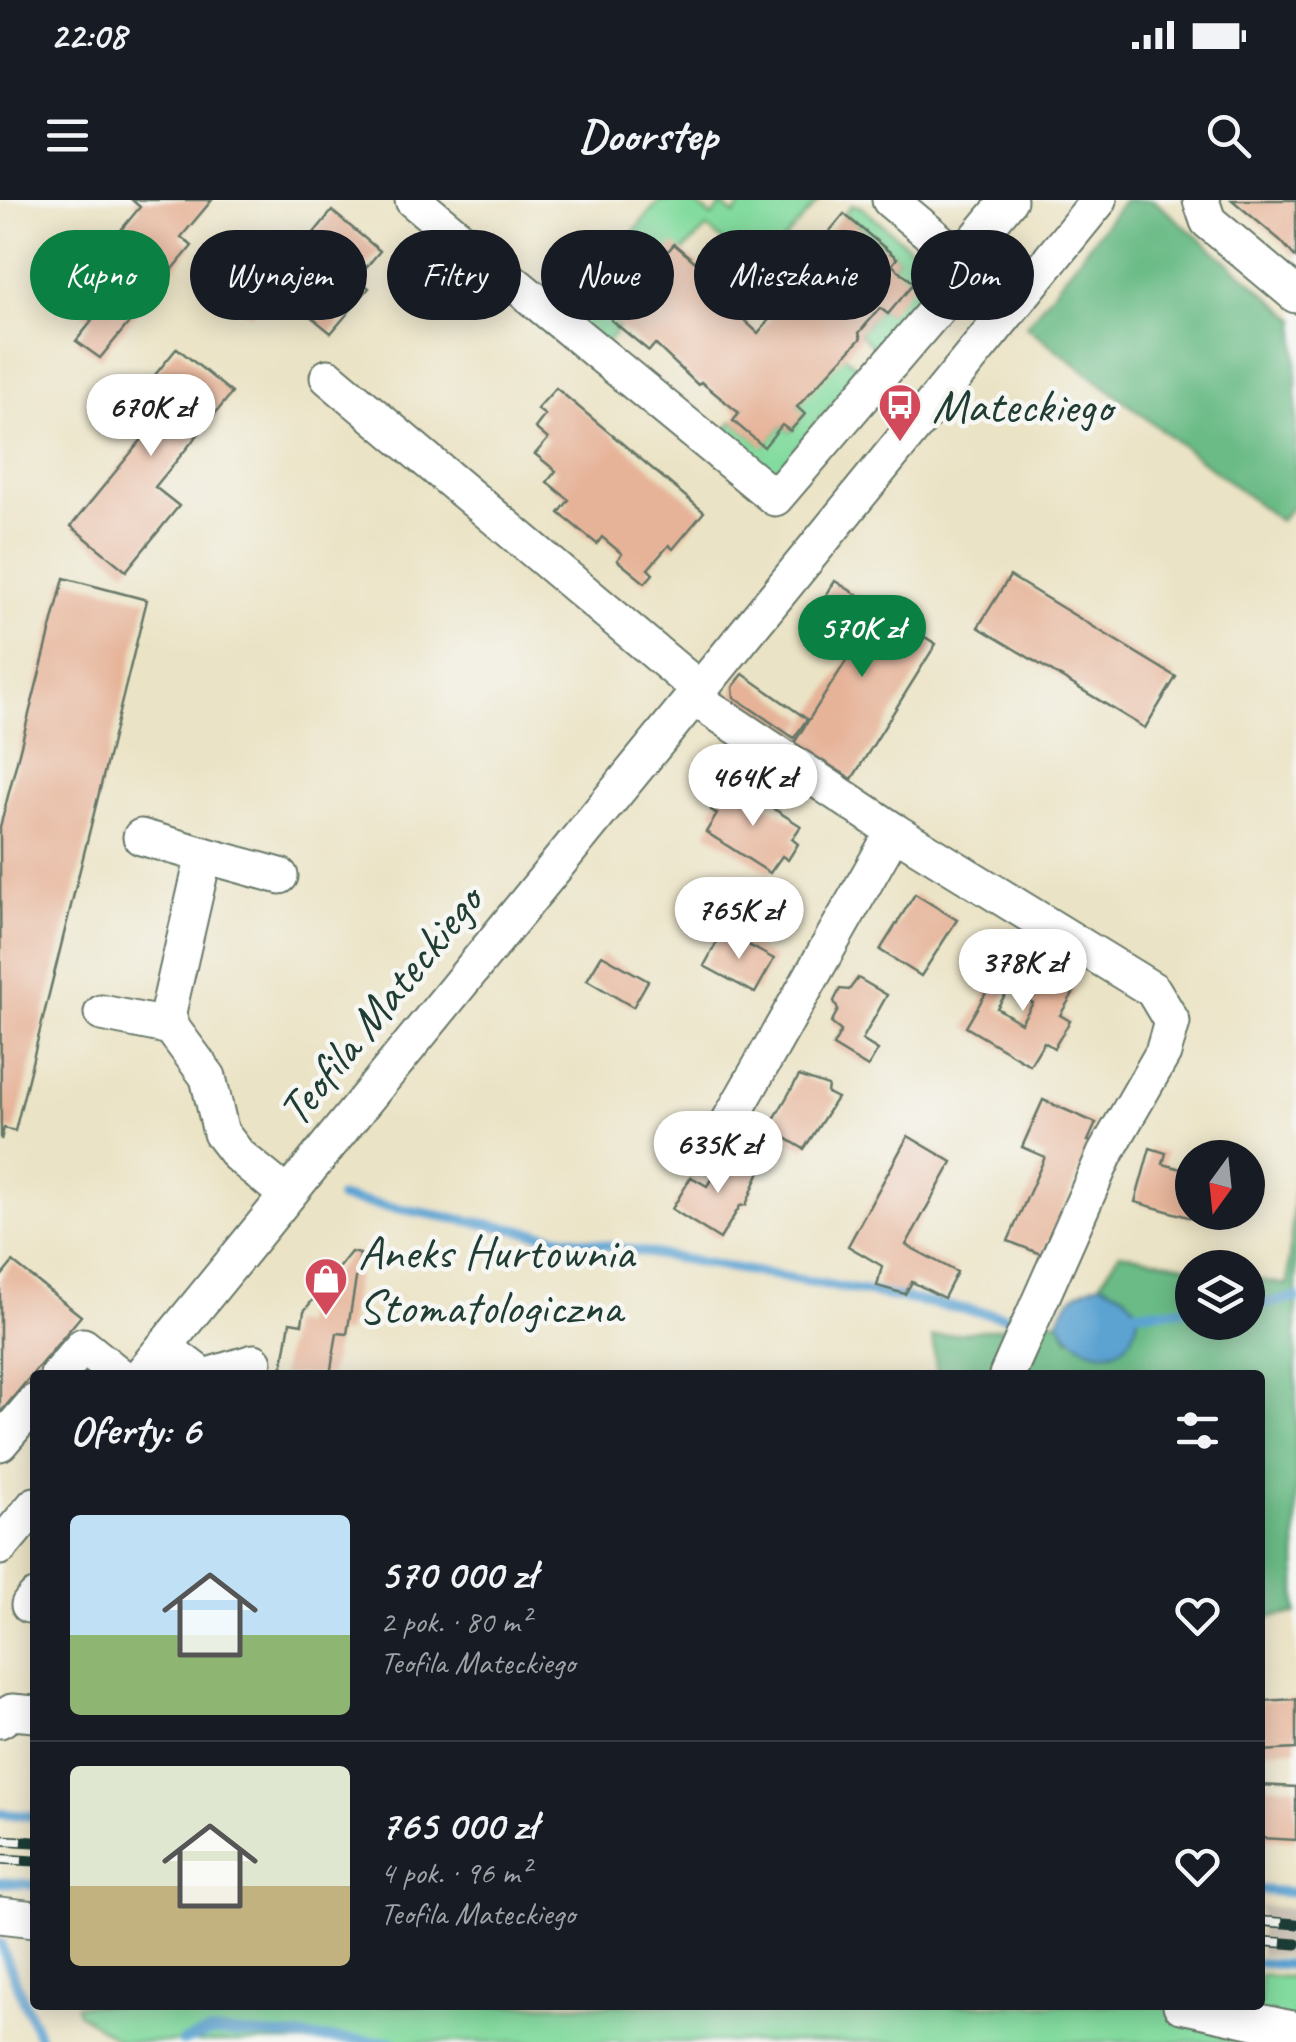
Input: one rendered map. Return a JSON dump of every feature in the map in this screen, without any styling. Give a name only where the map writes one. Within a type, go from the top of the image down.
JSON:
[{"type":"street","points":[[413,200],[775,498],[920,320]]},
{"type":"street","points":[[890,200],[926,230]]},
{"type":"street","points":[[989,230],[1009,200]]},
{"type":"street","name":"Teofila Mateckiego","points":[[1034,278],[1098,200]]},
{"type":"street","points":[[1201,200],[1208,221],[1296,294]]},
{"type":"street","name":"Teofila Mateckiego","points":[[145,1370],[1000,320]]},
{"type":"street","points":[[328,377],[696,693],[894,831],[1153,990],[1172,1022],[1163,1053],[1105,1154],[1010,1370]]},
{"type":"street","points":[[730,1120],[894,831]]},
{"type":"street","points":[[141,838],[280,876]]},
{"type":"street","points":[[204,855],[168,1012],[171,1028],[208,1077],[220,1134],[238,1155],[286,1195]]},
{"type":"street","points":[[102,1013],[171,1028]]},
{"type":"street","points":[[62,1370],[83,1346],[113,1370]]},
{"type":"street","points":[[164,1347],[195,1370]]},
{"type":"street","points":[[228,1370],[254,1362]]},
{"type":"street","points":[[0,1444],[30,1408]]},
{"type":"street","points":[[0,1547],[30,1510]]},
{"type":"street","points":[[0,1720],[12,1712],[30,1714]]},
{"type":"street","points":[[0,1916],[30,1918]]},
{"type":"street","points":[[1204,2010],[1296,2030]]},
{"type":"shaded area","points":[[1265,1906],[1296,1908],[1296,1957],[1265,1955]]},
{"type":"green space","points":[[660,200],[691,200],[712,217],[722,205],[734,215],[746,200],[819,200],[793,230],[694,230],[694,241],[674,260],[674,230],[635,230]]},
{"type":"green space","points":[[1124,200],[1153,200],[1296,319],[1296,502],[1280,521],[1026,326]]},
{"type":"green space","points":[[852,205],[861,207],[889,230],[863,230],[844,214]]},
{"type":"green space","points":[[891,232],[911,248],[911,312],[878,352],[859,333],[870,320],[891,320],[892,265],[897,258],[891,253]]},
{"type":"green space","points":[[568,320],[612,320],[619,327],[604,347]]},
{"type":"green space","points":[[841,354],[861,370],[774,475],[716,442],[733,421],[764,446],[782,425],[790,431],[804,414],[797,407]]},
{"type":"green space","points":[[1296,1168],[1296,1614],[1265,1617],[1265,1370],[936,1370],[932,1337],[1058,1320],[1069,1339],[1124,1294],[1100,1283],[1120,1253],[1175,1263],[1175,1340],[1265,1340],[1265,1281],[1287,1285]]},
{"type":"green space","points":[[1265,1975],[1296,1978],[1296,2042],[121,2042],[77,2010],[1265,2010]]},
{"type":"water","points":[[1100,1283],[1124,1294],[1139,1311],[1128,1342],[1106,1353],[1080,1344],[1058,1320],[1074,1296]]},
{"type":"building","points":[[132,200],[212,200],[181,237],[190,248],[170,273],[170,230],[121,230],[140,207]]},
{"type":"building","points":[[1232,200],[1296,200],[1296,258],[1281,241]]},
{"type":"building","points":[[332,211],[355,230],[316,230]]},
{"type":"building","points":[[844,214],[863,230],[831,230]]},
{"type":"building","points":[[367,240],[380,251],[367,266]]},
{"type":"building","points":[[674,244],[694,261],[694,320],[744,320],[758,333],[769,320],[870,320],[859,333],[861,338],[797,407],[805,414],[790,431],[782,425],[764,447],[733,421],[739,413],[701,382],[698,385],[655,344],[649,351],[611,320],[674,320]]},
{"type":"building","points":[[891,253],[897,258],[892,265],[911,281],[911,287],[891,310]]},
{"type":"building","points":[[131,320],[100,358],[76,341],[92,321]]},
{"type":"building","points":[[315,320],[342,320],[331,333]]},
{"type":"building","points":[[177,348],[232,393],[155,487],[179,506],[126,571],[71,526],[143,438],[119,419]]},
{"type":"building","points":[[556,388],[704,512],[673,549],[669,545],[648,569],[653,574],[645,583],[617,560],[622,554],[602,537],[597,544],[559,513],[569,500],[547,482],[556,471],[535,454],[548,439],[535,428],[545,415],[537,409]]},
{"type":"building","points":[[1010,576],[1176,677],[1145,728],[978,627]]},
{"type":"building","points":[[64,578],[147,600],[15,1131],[4,1128],[1,1140],[0,827]]},
{"type":"building","points":[[835,581],[936,644],[852,779],[794,743],[855,647],[811,619]]},
{"type":"building","points":[[743,674],[807,719],[794,738],[734,697],[733,687]]},
{"type":"building","points":[[736,785],[801,826],[792,839],[798,844],[788,860],[782,856],[770,873],[706,832],[717,814],[711,810],[722,794],[728,798]]},
{"type":"building","points":[[915,894],[957,920],[921,976],[880,950]]},
{"type":"building","points":[[723,931],[774,959],[755,993],[704,966]]},
{"type":"building","points":[[602,955],[648,981],[633,1007],[587,980]]},
{"type":"building","points":[[1004,962],[1020,971],[997,1008],[1021,1023],[1033,1003],[1018,994],[1034,968],[1074,992],[1060,1015],[1070,1021],[1054,1048],[1044,1042],[1030,1065],[966,1027]]},
{"type":"building","points":[[858,978],[887,995],[862,1040],[878,1050],[868,1067],[833,1046],[841,1031],[831,1023],[838,1010],[834,1001],[840,989],[849,990]]},
{"type":"building","points":[[799,1076],[828,1086],[827,1093],[837,1098],[804,1149],[769,1128]]},
{"type":"building","points":[[1043,1100],[1096,1123],[1088,1141],[1092,1142],[1043,1255],[1008,1241],[1045,1157],[1022,1147]]},
{"type":"building","points":[[908,1136],[952,1162],[906,1245],[957,1272],[944,1298],[912,1282],[905,1294],[877,1286],[882,1266],[848,1246]]},
{"type":"building","points":[[1150,1148],[1166,1153],[1163,1164],[1175,1167],[1175,1213],[1135,1202]]},
{"type":"building","points":[[735,1156],[760,1171],[746,1205],[740,1206],[720,1239],[672,1209],[691,1177],[707,1186],[723,1159]]},
{"type":"building","name":"Aneks Hurtownia Stomatologiczna","points":[[351,1252],[360,1254],[347,1334],[337,1333],[331,1370],[282,1370],[290,1322],[302,1324],[304,1311]]},
{"type":"building","points":[[13,1262],[81,1316],[36,1370],[30,1370],[30,1377],[0,1413],[0,1278]]},
{"type":"building","points":[[1296,1699],[1296,1749],[1265,1751],[1265,1701]]},
{"type":"building","points":[[1265,1785],[1296,1787],[1296,1840],[1265,1838]]},
{"type":"waterway","points":[[340,1198],[1014,1318]]},
{"type":"waterway","points":[[1265,1304],[1296,1298]]},
{"type":"waterway","points":[[1129,1312],[1175,1310]]},
{"type":"waterway","points":[[0,1814],[30,1816]]},
{"type":"waterway","points":[[0,1882],[30,1885]]},
{"type":"waterway","points":[[1265,1890],[1296,1893]]},
{"type":"waterway","points":[[0,1943],[41,2042]]},
{"type":"waterway","points":[[1265,1963],[1296,1965]]},
{"type":"waterway","points":[[182,2042],[210,2032],[392,2042]]},
{"type":"railway","points":[[0,1840],[30,1842]]},
{"type":"railway","points":[[0,1859],[30,1861]]},
{"type":"railway","points":[[1265,1921],[1296,1924]]},
{"type":"railway","points":[[1265,1941],[1296,1944]]},
{"type":"place","name":"Mateckiego","points":[[900,443]]},
{"type":"place","name":"Aneks Hurtownia Stomatologiczna","points":[[326,1317]]}]
